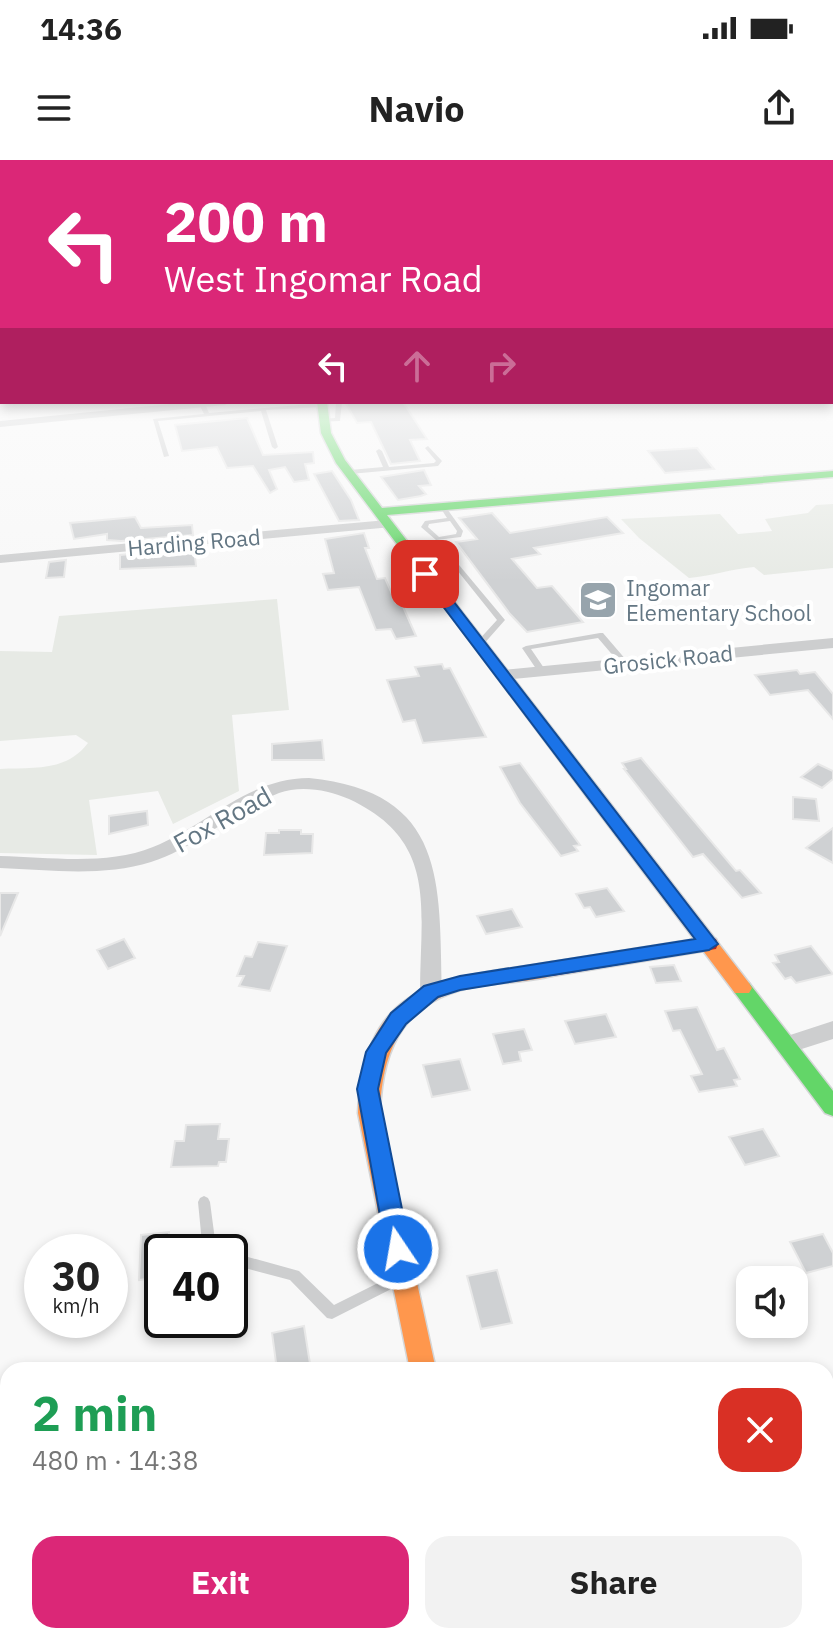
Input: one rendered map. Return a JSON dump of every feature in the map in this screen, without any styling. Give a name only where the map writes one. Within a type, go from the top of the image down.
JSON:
[{"type":"main road","points":[[329,443],[407,550],[833,1107]]},
{"type":"main road","points":[[383,518],[833,474]]},
{"type":"main road","points":[[421,1362],[369,1113],[367,1089],[376,1052],[386,1036],[398,1019],[431,992],[460,983],[709,944]]},
{"type":"street","name":"Harding Road","points":[[0,559],[383,518]]},
{"type":"street","name":"Grosick Road","points":[[502,675],[830,647]]},
{"type":"street","name":"Fox Road","points":[[0,862],[94,862],[141,858],[187,839],[269,790],[303,783],[341,790],[388,810],[408,829],[426,859],[431,992]]},
{"type":"street","points":[[786,1045],[833,1030]]},
{"type":"lane","points":[[162,443],[166,456]]},
{"type":"lane","points":[[350,472],[436,465],[439,461],[428,448]]},
{"type":"lane","points":[[379,451],[387,470]]},
{"type":"lane","points":[[447,513],[460,531],[459,536],[438,539],[424,527],[427,522],[447,513]]},
{"type":"lane","points":[[407,550],[437,550],[447,554],[501,620],[479,644]]},
{"type":"lane","points":[[542,671],[526,648],[600,635],[624,663]]},
{"type":"lane","points":[[204,1202],[208,1234]]},
{"type":"lane","points":[[248,1263],[294,1275],[332,1313],[404,1277]]},
{"type":"shaded area","points":[[833,504],[833,568],[764,575],[754,567],[689,578],[639,538],[621,519],[720,514],[738,534],[772,531],[765,519],[808,513],[816,505]]},
{"type":"shaded area","points":[[277,599],[289,710],[232,715],[239,791],[173,824],[158,791],[89,800],[97,855],[0,853],[0,769],[37,768],[59,763],[70,759],[88,743],[76,735],[0,741],[0,651],[52,652],[59,616]]},
{"type":"building","points":[[180,443],[258,443],[263,455],[313,452],[314,463],[305,464],[309,480],[294,482],[285,467],[269,470],[277,489],[270,493],[253,466],[227,468],[217,447],[182,451]]},
{"type":"building","points":[[381,443],[412,443],[420,461],[391,464]]},
{"type":"building","points":[[697,448],[714,469],[665,473],[648,451]]},
{"type":"building","points":[[424,470],[431,485],[419,486],[426,494],[398,500],[381,477]]},
{"type":"building","points":[[332,471],[351,500],[359,520],[339,521],[314,474]]},
{"type":"building","points":[[492,513],[510,533],[607,517],[623,533],[534,548],[540,554],[512,559],[537,588],[552,586],[583,622],[527,632],[510,614],[456,542],[477,539],[459,518]]},
{"type":"building","points":[[135,517],[141,528],[192,525],[193,535],[121,541],[107,540],[107,534],[74,539],[70,523]]},
{"type":"building","points":[[364,533],[369,548],[365,548],[377,579],[385,578],[396,603],[401,602],[416,636],[396,639],[391,629],[376,630],[359,587],[328,590],[323,574],[334,573],[325,539]]},
{"type":"building","points":[[194,548],[196,566],[120,569],[120,555]]},
{"type":"building","points":[[66,560],[64,577],[46,578],[49,562]]},
{"type":"building","points":[[442,664],[444,669],[450,668],[486,737],[423,743],[415,720],[403,722],[387,680],[419,676],[415,667]]},
{"type":"building","points":[[797,670],[800,674],[815,672],[833,694],[833,719],[808,690],[770,695],[755,675]]},
{"type":"building","points":[[322,740],[324,760],[272,760],[272,744]]},
{"type":"building","points":[[641,758],[736,871],[740,870],[761,893],[742,898],[703,854],[693,857],[624,769],[622,763]]},
{"type":"building","points":[[520,763],[580,845],[574,846],[578,851],[561,856],[520,803],[500,767]]},
{"type":"building","points":[[818,764],[833,771],[833,779],[822,788],[801,777]]},
{"type":"building","points":[[793,797],[816,799],[819,821],[793,819]]},
{"type":"building","points":[[147,811],[148,825],[109,834],[109,816]]},
{"type":"building","points":[[833,828],[833,863],[806,848]]},
{"type":"building","points":[[279,830],[301,830],[301,834],[313,834],[312,853],[264,855],[266,833],[279,833]]},
{"type":"building","points":[[607,888],[624,911],[596,917],[590,907],[584,908],[576,894]]},
{"type":"building","points":[[0,893],[18,893],[0,936]]},
{"type":"building","points":[[512,909],[522,927],[486,934],[477,916]]},
{"type":"building","points":[[124,939],[135,958],[108,969],[97,950]]},
{"type":"building","points":[[258,942],[287,946],[270,991],[239,986],[244,976],[237,976],[245,956],[252,957]]},
{"type":"building","points":[[811,946],[833,974],[796,983],[791,977],[785,979],[773,963],[779,962],[775,955]]},
{"type":"building","points":[[674,965],[681,981],[656,983],[650,967]]},
{"type":"building","points":[[697,1007],[717,1050],[724,1048],[740,1079],[734,1080],[737,1086],[699,1092],[691,1076],[702,1074],[680,1030],[673,1031],[665,1011]]},
{"type":"building","points":[[606,1014],[616,1037],[575,1044],[565,1021]]},
{"type":"building","points":[[524,1029],[532,1050],[519,1052],[521,1061],[503,1064],[493,1034]]},
{"type":"building","points":[[460,1059],[470,1090],[432,1097],[423,1065]]},
{"type":"building","points":[[220,1124],[218,1139],[229,1139],[226,1162],[219,1162],[218,1166],[171,1167],[175,1141],[184,1141],[186,1125]]},
{"type":"building","points":[[763,1129],[779,1156],[745,1165],[729,1137]]},
{"type":"building","points":[[823,1234],[833,1253],[833,1266],[808,1272],[808,1266],[802,1266],[790,1242]]},
{"type":"building","points":[[141,1235],[144,1235],[144,1279],[139,1280]]},
{"type":"building","points":[[497,1270],[512,1323],[481,1329],[467,1276]]},
{"type":"building","points":[[304,1326],[310,1362],[276,1362],[272,1333]]},
{"type":"traffic: fast","points":[[331,443],[340,461],[593,793]]},
{"type":"traffic: fast","points":[[378,512],[833,474]]},
{"type":"traffic: fast","points":[[742,988],[833,1107]]},
{"type":"traffic: slow","points":[[593,793],[742,988]]},
{"type":"traffic: slow","points":[[421,1362],[369,1113],[378,1055],[395,1022],[424,997],[442,988],[468,981],[552,969]]},
{"type":"traffic: jam","points":[[552,969],[709,944]]},
{"type":"place","name":"Ingomar Elementary School","points":[[598,600]]},
{"type":"route","points":[[398,1249],[369,1113],[367,1089],[376,1052],[398,1019],[431,992],[460,983],[709,944],[425,574]]}]
